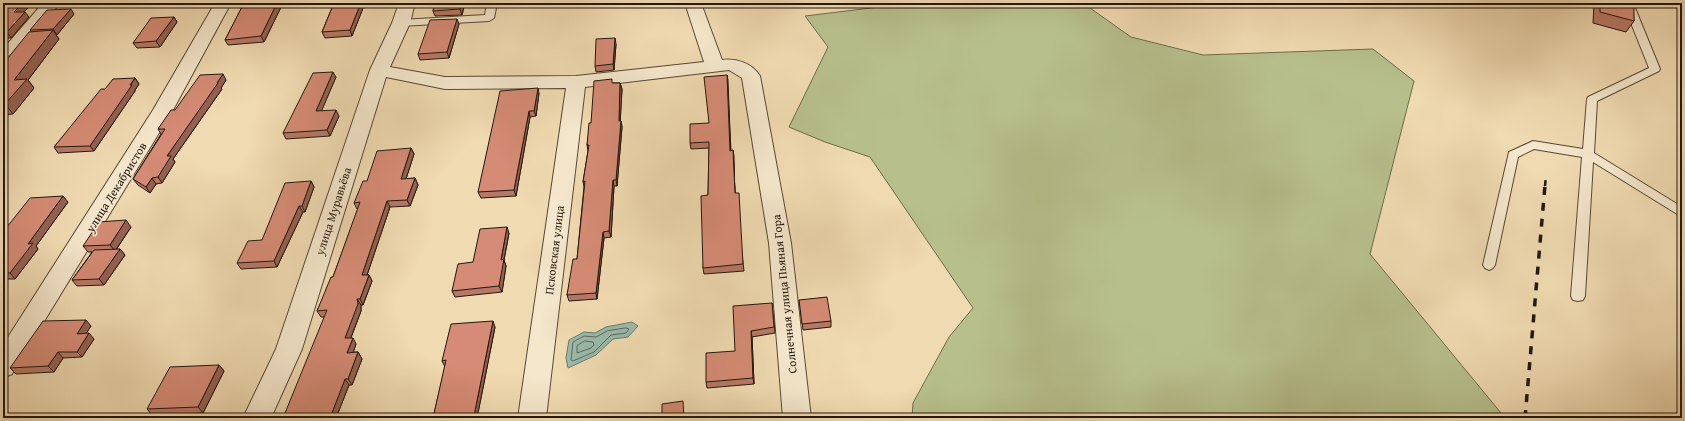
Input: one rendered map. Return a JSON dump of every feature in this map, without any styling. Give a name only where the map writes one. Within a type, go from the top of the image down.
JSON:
[{"type":"street","points":[[3,60],[52,3]]},
{"type":"street","name":"улица Декабристов","points":[[3,367],[164,110],[223,3]]},
{"type":"street","points":[[379,70],[445,83],[576,82],[715,66],[693,3]]},
{"type":"street","name":"улица Муравьёва","points":[[256,418],[289,349],[379,70],[404,13]]},
{"type":"street","name":"Солнечная улица Пьяная Гора","points":[[715,66],[733,64],[751,76],[780,243],[797,418]]},
{"type":"street","name":"Псковская улица","points":[[532,418],[576,82]]},
{"type":"lane","points":[[404,13],[488,18],[492,3]]},
{"type":"lane","points":[[1578,296],[1592,99],[1655,69],[1628,3]]},
{"type":"lane","points":[[1489,265],[1513,155],[1533,145],[1588,154],[1682,213]]},
{"type":"green space","points":[[912,3],[1083,3],[1131,37],[1203,55],[1373,49],[1414,81],[1370,254],[1501,413],[1500,418],[912,418],[913,403],[949,337],[973,308],[870,157],[825,142],[789,127],[828,47],[805,16]]},
{"type":"water","points":[[632,322],[638,326],[628,337],[613,339],[596,355],[568,368],[566,358],[569,340],[584,332],[595,333],[606,327]]},
{"type":"building","points":[[3,3],[23,3],[14,12],[25,12],[7,32],[3,32]]},
{"type":"building","points":[[244,3],[277,3],[261,36],[225,40]]},
{"type":"building","points":[[334,3],[361,3],[350,30],[322,32]]},
{"type":"building","points":[[435,3],[462,3],[460,9],[433,11]]},
{"type":"building","points":[[1600,3],[1633,3],[1634,21],[1600,12]]},
{"type":"building","points":[[71,9],[53,29],[30,30],[47,10]]},
{"type":"building","points":[[174,17],[156,41],[133,43],[151,18]]},
{"type":"building","points":[[457,19],[447,52],[418,54],[430,20]]},
{"type":"building","points":[[53,30],[14,80],[27,79],[3,105],[3,64],[29,32]]},
{"type":"building","points":[[615,38],[613,64],[595,66],[596,39]]},
{"type":"building","points":[[333,72],[316,111],[336,110],[327,130],[283,133],[313,73]]},
{"type":"building","points":[[223,74],[167,156],[171,156],[158,177],[152,178],[146,187],[133,179],[165,129],[158,129],[171,110],[175,110],[200,75]]},
{"type":"building","points":[[727,75],[730,151],[733,150],[735,193],[739,193],[743,264],[703,268],[701,196],[708,195],[709,142],[690,143],[690,124],[709,123],[704,77]]},
{"type":"building","points":[[135,78],[130,85],[132,85],[90,146],[54,147],[101,89],[105,89],[113,79]]},
{"type":"building","points":[[612,79],[612,83],[620,83],[619,121],[621,121],[616,180],[613,180],[609,231],[603,232],[596,293],[567,295],[573,259],[577,259],[585,181],[583,182],[589,145],[587,145],[589,123],[591,123],[594,81]]},
{"type":"building","points":[[538,88],[534,111],[529,111],[514,190],[478,192],[500,91]]},
{"type":"building","points":[[411,148],[401,179],[415,178],[407,200],[387,201],[362,275],[369,275],[360,299],[357,299],[358,304],[345,338],[353,338],[347,353],[358,352],[348,379],[345,379],[330,418],[283,418],[327,310],[317,311],[331,277],[333,277],[360,202],[354,203],[363,181],[367,181],[377,151]]},
{"type":"building","points":[[311,181],[302,206],[299,206],[274,261],[237,263],[248,241],[262,240],[285,183]]},
{"type":"building","points":[[63,196],[28,244],[33,243],[10,273],[3,273],[3,232],[30,198]]},
{"type":"building","points":[[126,220],[110,245],[83,246],[99,222]]},
{"type":"building","points":[[507,227],[501,260],[504,259],[499,286],[452,291],[458,264],[473,262],[480,229]]},
{"type":"building","points":[[120,249],[99,279],[72,280],[94,250]]},
{"type":"building","points":[[827,297],[831,321],[802,324],[799,300]]},
{"type":"building","points":[[772,303],[774,327],[751,331],[753,378],[706,382],[706,353],[735,351],[733,306]]},
{"type":"building","points":[[86,320],[77,334],[89,333],[77,352],[58,352],[48,366],[10,368],[43,321]]},
{"type":"building","points":[[493,321],[474,416],[458,418],[433,418],[446,360],[442,361],[451,324]]},
{"type":"building","points":[[219,365],[198,407],[147,409],[170,367]]},
{"type":"building","points":[[683,401],[684,418],[662,418],[662,404]]},
{"type":"railway","points":[[1545,186],[1546,176]]},
{"type":"railway","points":[[1525,418],[1545,185]]}]
